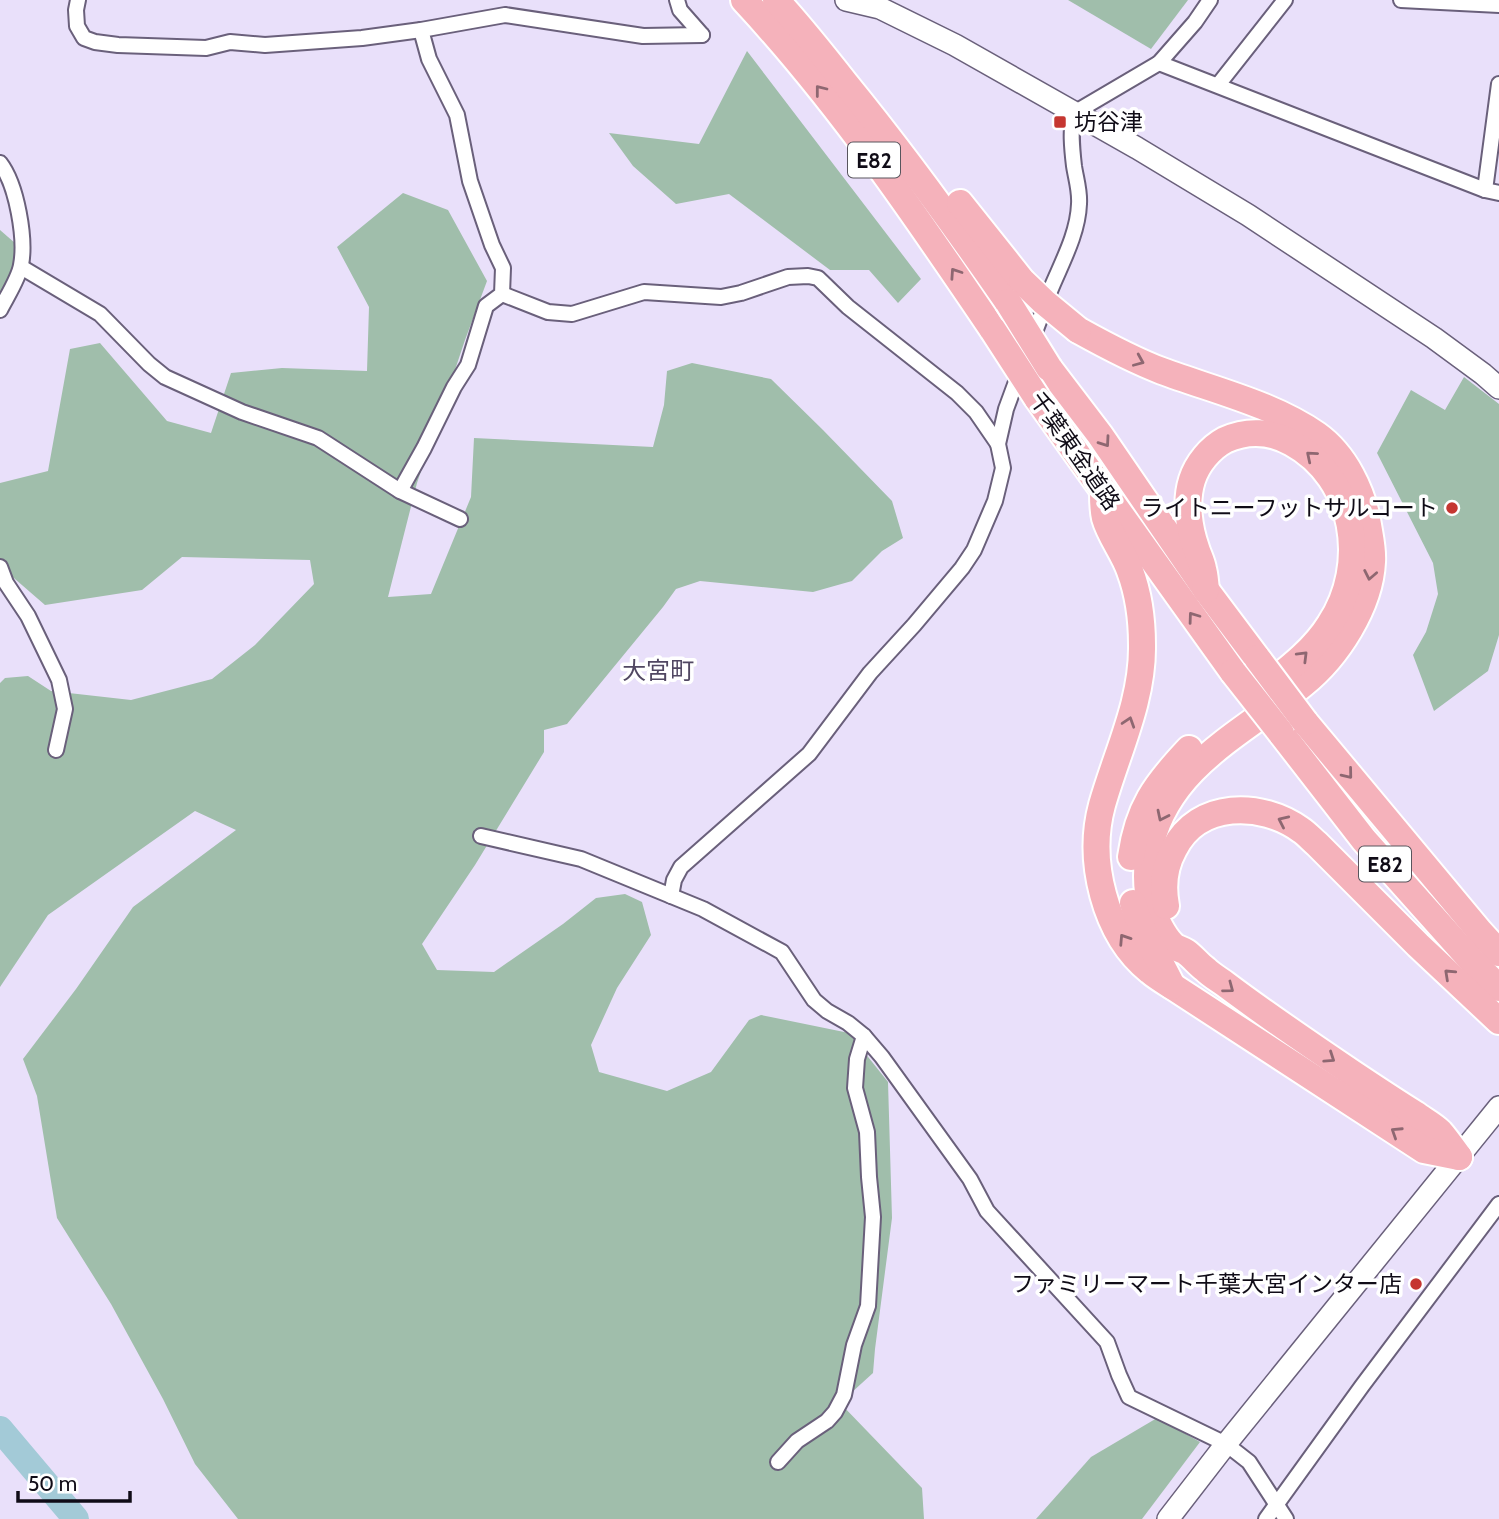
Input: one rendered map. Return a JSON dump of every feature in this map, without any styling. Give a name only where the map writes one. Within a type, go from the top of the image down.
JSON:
[{"type":"highway","name":"千葉東金道路","points":[[744,0],[890,180],[1037,398],[1233,673],[1364,841],[1499,988]]},
{"type":"highway","name":"千葉東金道路","points":[[776,0],[841,77],[952,220],[1015,292],[1049,368],[1100,435],[1206,590],[1305,722],[1499,953]]},
{"type":"highway","points":[[786,0],[930,165],[1015,292],[1044,302],[1078,330],[1128,356],[1159,370],[1268,409],[1298,424],[1320,437],[1350,473],[1360,493],[1371,538],[1370,579],[1363,603],[1339,644],[1305,683],[1222,743],[1184,781],[1161,816],[1154,834],[1149,852],[1147,891],[1163,932],[1174,946],[1273,1021],[1438,1130],[1459,1157]]},
{"type":"highway","points":[[1172,986],[1161,962],[1145,938],[1138,920],[1130,880],[1130,860],[1139,818],[1161,780],[1178,761],[1198,740],[1298,661],[1330,625],[1341,605],[1352,564],[1350,523],[1345,503],[1334,483],[1311,455],[1283,438],[1265,433],[1236,435],[1221,442],[1207,454],[1191,482],[1189,516],[1203,567],[1206,590]]},
{"type":"highway","points":[[1103,492],[1105,518],[1129,569],[1142,620],[1142,649],[1136,701],[1101,808],[1097,834],[1097,863],[1104,902],[1119,934],[1148,970],[1172,986],[1424,1150],[1459,1157]]},
{"type":"highway","points":[[1186,953],[1168,911],[1164,894],[1164,875],[1168,860],[1184,833],[1198,821],[1237,809],[1258,811],[1300,829],[1499,1021]]},
{"type":"street","points":[[78,0],[77,26],[85,38],[95,42],[206,48],[230,42],[265,45],[362,38],[505,15],[643,36],[702,35],[680,10],[677,0]]},
{"type":"street","points":[[846,0],[882,4],[1137,148],[1248,215],[1434,338],[1499,388]]},
{"type":"street","points":[[998,444],[1006,409],[1051,289],[1063,265],[1077,217],[1079,189],[1074,168],[1071,125],[1074,113],[1159,63],[1195,22],[1210,0]]},
{"type":"street","points":[[1218,85],[1285,0]]},
{"type":"street","points":[[1401,0],[1499,5]]},
{"type":"street","points":[[421,30],[429,59],[457,115],[470,181],[492,245],[503,268],[502,294]]},
{"type":"street","points":[[1159,63],[1492,192],[1499,84]]},
{"type":"street","points":[[0,163],[11,186],[22,231],[21,267],[0,310]]},
{"type":"street","points":[[21,267],[100,314],[165,377],[242,412],[318,438],[400,491],[460,519]]},
{"type":"street","points":[[502,294],[548,312],[572,314],[644,292],[721,297],[741,293],[788,276],[818,278],[848,307],[957,393],[976,412],[998,444],[1003,468],[995,500],[974,550],[962,568],[870,673],[809,754],[681,867],[674,880],[671,896]]},
{"type":"street","points":[[400,491],[454,387],[468,366],[486,306],[502,294]]},
{"type":"street","points":[[0,567],[6,583],[28,616],[59,680],[65,709],[56,751]]},
{"type":"street","points":[[481,836],[581,859],[703,909],[782,952],[814,1000],[864,1036],[882,1057],[970,1179],[987,1211],[1107,1342],[1129,1397],[1226,1444],[1249,1462],[1286,1519]]},
{"type":"street","points":[[778,1462],[797,1441],[827,1421],[835,1412],[844,1395],[854,1345],[868,1306],[873,1217],[867,1132],[855,1088],[857,1059],[864,1036]]},
{"type":"street","points":[[1168,1519],[1499,1107]]},
{"type":"street","points":[[1266,1519],[1499,1204]]},
{"type":"green space","points":[[1068,0],[1188,0],[1151,49]]},
{"type":"green space","points":[[747,51],[921,279],[898,303],[869,270],[830,270],[729,194],[676,204],[633,166],[609,133],[699,144]]},
{"type":"green space","points":[[403,193],[448,210],[487,281],[417,483],[388,597],[431,594],[471,497],[474,438],[653,447],[664,405],[667,371],[692,363],[771,379],[892,501],[903,538],[882,551],[852,581],[813,592],[700,581],[676,589],[567,724],[544,730],[544,752],[475,865],[422,944],[437,970],[494,972],[596,898],[625,894],[642,902],[651,935],[617,988],[591,1045],[599,1072],[667,1091],[711,1072],[749,1020],[761,1015],[849,1033],[888,1082],[892,1218],[873,1373],[840,1403],[922,1488],[924,1519],[238,1519],[195,1464],[111,1304],[57,1218],[37,1096],[23,1059],[133,907],[236,830],[195,811],[48,915],[0,987],[0,683],[5,678],[28,676],[51,691],[131,700],[212,679],[255,645],[314,584],[310,560],[182,557],[142,590],[45,605],[0,566],[0,483],[48,471],[70,349],[100,343],[167,421],[211,433],[231,373],[282,368],[367,371],[369,307],[337,247]]},
{"type":"green space","points":[[0,230],[23,250],[0,293]]},
{"type":"green space","name":"ライトニーフットサルコート","points":[[1464,377],[1499,404],[1499,635],[1488,671],[1434,711],[1413,655],[1426,632],[1438,594],[1433,563],[1377,453],[1411,390],[1445,410]]},
{"type":"green space","points":[[1157,1418],[1200,1442],[1142,1519],[1036,1519],[1091,1457]]},
{"type":"waterway","points":[[0,1429],[76,1519]]},
{"type":"place","name":"坊谷津","points":[[1060,122]]},
{"type":"place","name":"ライトニーフットサルコート","points":[[1452,508]]},
{"type":"place","name":"ファミリーマート千葉大宮インター店","points":[[1416,1284]]},
{"type":"district","name":"大宮町","points":[[658,670]]}]
